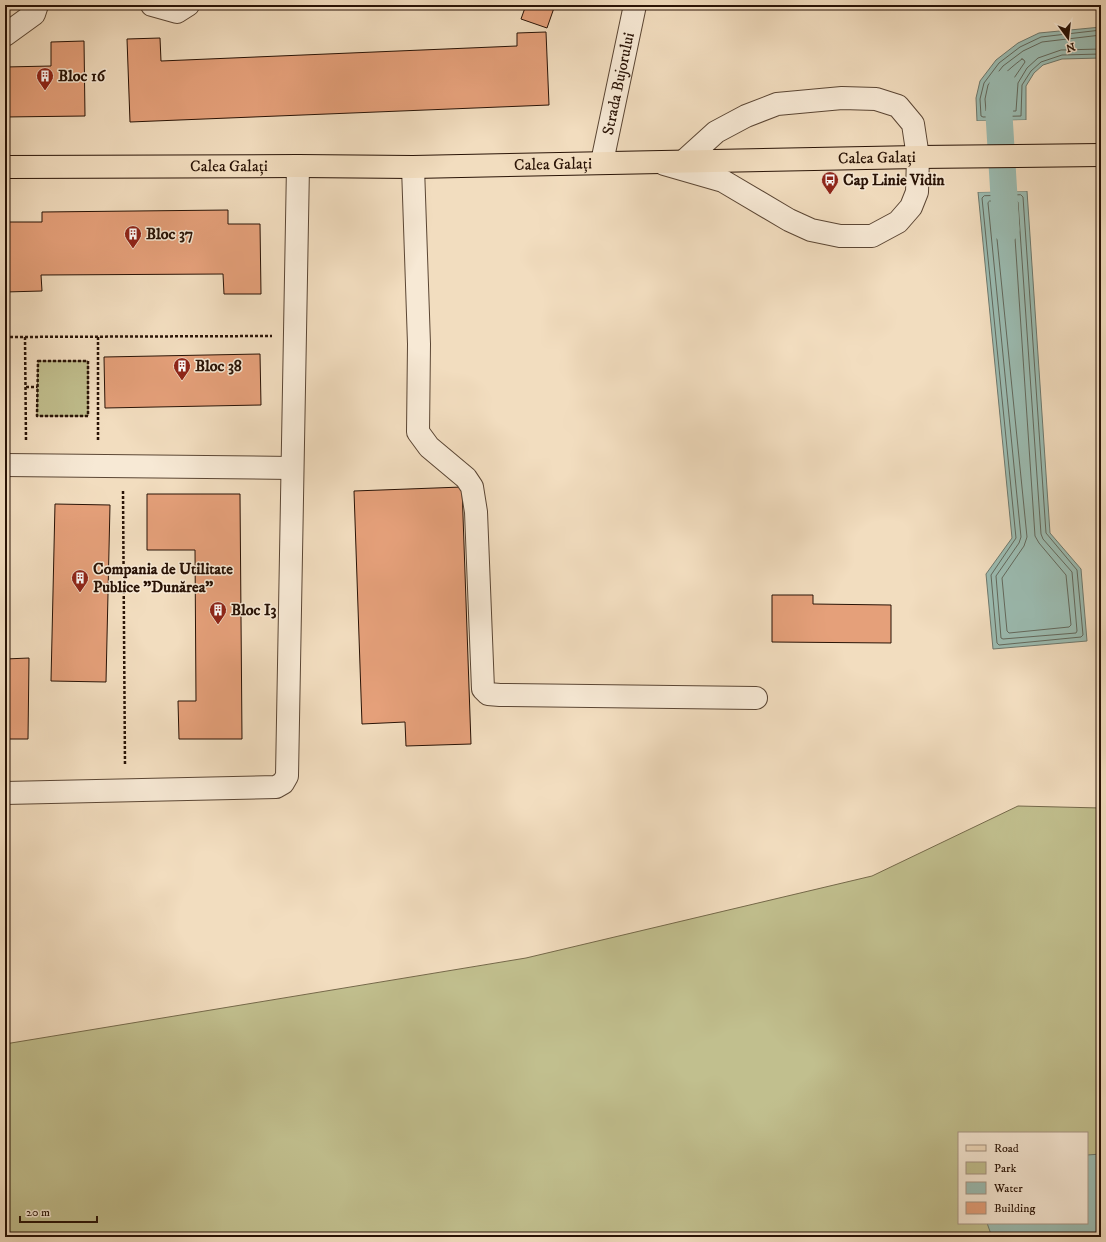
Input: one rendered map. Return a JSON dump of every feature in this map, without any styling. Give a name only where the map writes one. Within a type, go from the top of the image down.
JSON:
[{"type":"main road","name":"Calea Galați","points":[[5,167],[412,167],[602,162],[1101,155]]},
{"type":"street","points":[[5,35],[34,14],[37,5]]},
{"type":"street","points":[[152,5],[177,12],[188,5]]},
{"type":"street","name":"Strada Bujorului","points":[[602,162],[635,5]]},
{"type":"street","points":[[656,162],[723,181],[789,220],[811,230],[840,236],[872,236],[898,222],[911,207],[918,192],[918,157],[913,124],[898,106],[876,99],[842,98],[777,104],[746,116],[716,132],[684,161]]},
{"type":"street","points":[[5,793],[276,786],[283,783],[287,776],[298,166]]},
{"type":"street","points":[[412,167],[419,344],[418,432],[429,447],[466,478],[472,487],[476,512],[483,689],[488,694],[500,695],[756,698]]},
{"type":"street","points":[[5,465],[292,468]]},
{"type":"path","points":[[5,337],[294,336]]},
{"type":"path","points":[[25,337],[27,465]]},
{"type":"path","points":[[98,337],[99,466]]},
{"type":"path","points":[[88,360],[88,416],[37,416],[37,387],[38,361],[88,360]]},
{"type":"path","points":[[26,387],[37,387]]},
{"type":"path","points":[[123,466],[125,790]]},
{"type":"green space","points":[[38,361],[88,361],[88,416],[37,416]]},
{"type":"green space","points":[[1018,806],[1101,808],[1101,1237],[5,1237],[5,1044],[526,958],[872,876]]},
{"type":"water","points":[[1101,27],[1101,58],[1062,59],[1043,65],[1034,73],[1026,86],[1026,120],[977,121],[976,98],[980,81],[996,60],[1018,43],[1039,33]]},
{"type":"water","points":[[1027,191],[1050,533],[1081,569],[1087,641],[993,649],[986,574],[1012,538],[978,192]]},
{"type":"water","points":[[1101,1154],[1101,1237],[992,1237],[987,1224],[1088,1224],[1088,1155]]},
{"type":"pier","points":[[1026,120],[1026,122],[977,123],[977,121]]},
{"type":"pier","points":[[1027,189],[1027,191],[978,192],[978,190]]},
{"type":"building","points":[[526,5],[555,5],[547,28],[521,19]]},
{"type":"building","points":[[546,32],[549,105],[130,122],[127,39],[160,38],[161,61],[517,46],[517,33]]},
{"type":"building","name":"Bloc 16","points":[[84,41],[85,116],[5,117],[5,67],[51,66],[51,42]]},
{"type":"building","name":"Bloc 37","points":[[228,210],[228,224],[260,224],[261,294],[224,294],[223,274],[41,275],[42,291],[5,292],[5,222],[42,222],[42,212]]},
{"type":"building","name":"Bloc 38","points":[[260,354],[261,405],[105,408],[104,357]]},
{"type":"building","points":[[462,487],[471,744],[406,746],[405,722],[362,724],[354,491]]},
{"type":"building","name":"Bloc I3","points":[[147,494],[240,494],[242,739],[179,739],[178,701],[196,701],[195,550],[147,550]]},
{"type":"building","points":[[5,504],[6,504],[5,559]]},
{"type":"building","name":"Compania de Utilitate Publice \"Dunărea\"","points":[[55,504],[110,505],[106,682],[51,681]]},
{"type":"building","points":[[772,595],[813,595],[813,604],[891,605],[891,643],[772,642]]},
{"type":"building","points":[[29,658],[28,739],[5,739],[5,659]]},
{"type":"waterway","points":[[1003,84],[999,115],[1006,229]]},
{"type":"place","name":"Bloc 16","points":[[45,91]]},
{"type":"place","name":"Cap Linie Vidin","points":[[830,195]]},
{"type":"place","name":"Bloc 37","points":[[133,249]]},
{"type":"place","name":"Bloc 38","points":[[182,381]]},
{"type":"place","name":"Compania de Utilitate Publice \"Dunărea\"","points":[[80,593]]},
{"type":"place","name":"Bloc I3","points":[[218,625]]}]
